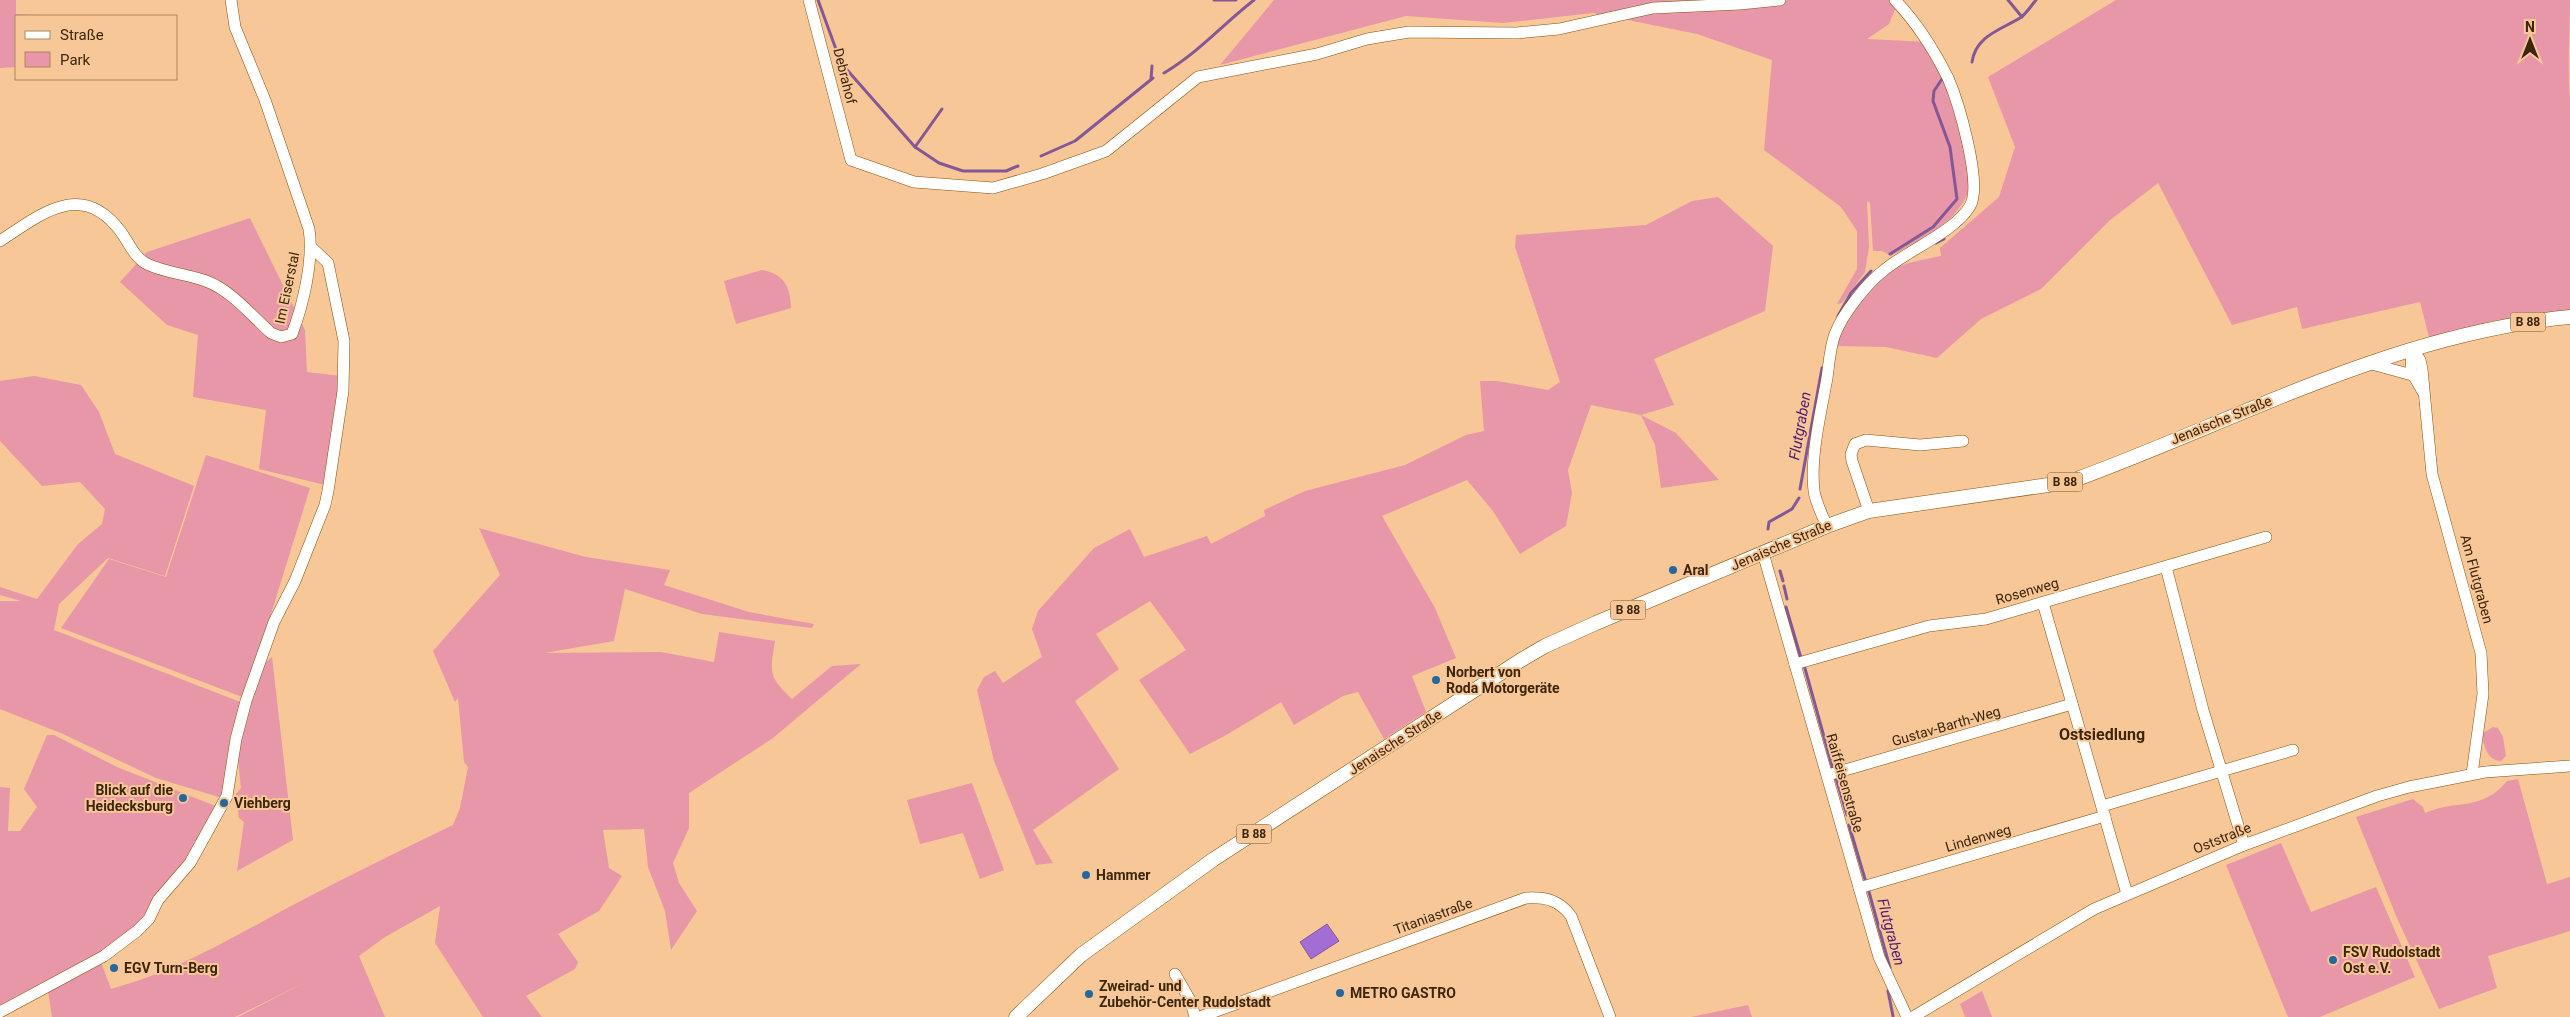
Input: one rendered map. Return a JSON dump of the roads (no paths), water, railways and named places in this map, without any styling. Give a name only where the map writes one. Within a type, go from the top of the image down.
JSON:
[{"type":"main road","name":"Jenaische Straße","points":[[1016,1017],[1081,955],[1214,859],[1521,660],[1596,623],[1827,526],[1869,511],[2055,484],[2077,479],[2318,380],[2367,363],[2486,329],[2570,317]]},
{"type":"street","name":"Im Eiserstal","points":[[0,241],[36,218],[56,208],[69,204],[90,206],[113,222],[139,259],[157,268],[205,280],[219,287],[271,333],[281,337],[287,337],[292,334],[299,315],[311,247],[309,229],[294,182],[236,27],[232,0]]},
{"type":"street","name":"Debrahof","points":[[809,0],[851,160],[914,182],[993,188],[1042,174],[1106,151],[1198,77],[1318,54],[1367,39],[1409,32],[1517,33],[1560,29],[1653,8],[1780,0]]},
{"type":"street","points":[[1827,526],[1814,489],[1817,434],[1835,334],[1845,316],[1880,272],[1943,232],[1970,207],[1974,196],[1974,176],[1969,150],[1948,80],[1917,26],[1895,0]]},
{"type":"street","points":[[0,1012],[104,956],[137,931],[149,919],[158,900],[190,863],[224,803],[236,739],[246,701],[274,622],[295,581],[325,505],[343,391],[344,341],[328,263],[311,247]]},
{"type":"street","points":[[2367,363],[2412,375],[2410,367],[2412,350]]},
{"type":"street","name":"Am Flutgraben","points":[[2412,350],[2420,360],[2432,474],[2481,653],[2483,694],[2472,774]]},
{"type":"street","name":"Am Flutgraben","points":[[2412,375],[2424,394]]},
{"type":"street","points":[[1869,511],[1852,461],[1851,454],[1855,444],[1866,440],[1920,445],[1963,441]]},
{"type":"street","name":"Rosenweg","points":[[1795,664],[1929,626],[1986,619],[2266,537]]},
{"type":"street","name":"Raiffeisenstraße","points":[[1763,553],[1879,956],[1906,1017]]},
{"type":"street","points":[[2166,567],[2244,845]]},
{"type":"street","points":[[2043,602],[2127,894]]},
{"type":"street","name":"Gustav-Barth-Weg","points":[[1828,776],[2072,704]]},
{"type":"street","name":"Lindenweg","points":[[1859,888],[2293,750]]},
{"type":"street","name":"Oststraße","points":[[1913,1017],[2048,935],[2127,894],[2244,845],[2377,796],[2472,774],[2570,766]]},
{"type":"street","name":"Titaniastraße","points":[[1200,1017],[1526,898],[1550,899],[1562,905],[1571,916],[1610,1017]]},
{"type":"street","points":[[1175,974],[1191,1002],[1195,1017]]},
{"type":"waterway","points":[[818,0],[841,63],[915,147],[939,163],[963,171],[1006,171],[1018,166]]},
{"type":"waterway","points":[[1214,0],[1236,0]]},
{"type":"waterway","points":[[1164,73],[1177,65],[1254,0]]},
{"type":"waterway","points":[[2008,0],[2022,17]]},
{"type":"waterway","name":"Flutgraben","points":[[1972,62],[1974,53],[1984,40],[1997,30],[2022,16],[2036,0]]},
{"type":"waterway","points":[[1151,79],[1152,66]]},
{"type":"waterway","points":[[1041,156],[1075,141],[1153,78]]},
{"type":"waterway","name":"Flutgraben","points":[[1890,254],[1933,227],[1957,199],[1950,147],[1933,101],[1934,91],[1942,79]]},
{"type":"waterway","points":[[915,147],[942,109]]},
{"type":"waterway","points":[[1936,243],[1944,239]]},
{"type":"waterway","name":"Flutgraben","points":[[1838,316],[1851,293],[1871,271]]},
{"type":"waterway","name":"Flutgraben","points":[[1800,489],[1822,368]]},
{"type":"waterway","name":"Flutgraben","points":[[1768,529],[1769,522],[1792,509],[1799,498]]},
{"type":"waterway","name":"Flutgraben","points":[[1780,571],[1783,581]]},
{"type":"waterway","name":"Flutgraben","points":[[1784,586],[1787,599]]},
{"type":"waterway","name":"Flutgraben","points":[[1786,607],[1801,658]]},
{"type":"waterway","name":"Flutgraben","points":[[1804,665],[1833,769]]},
{"type":"waterway","name":"Flutgraben","points":[[1836,778],[1847,815]]},
{"type":"waterway","name":"Flutgraben","points":[[1849,825],[1865,879]]},
{"type":"waterway","name":"Flutgraben","points":[[1869,892],[1890,968]]},
{"type":"waterway","name":"Flutgraben","points":[[1888,991],[1893,1016]]},
{"type":"place","name":"Aral","points":[[1673,570]]},
{"type":"place","name":"Norbert von Roda Motorgeräte","points":[[1436,680]]},
{"type":"place","name":"Blick auf die Heidecksburg","points":[[183,798]]},
{"type":"place","name":"Viehberg","points":[[224,803]]},
{"type":"place","name":"Hammer","points":[[1086,875]]},
{"type":"place","name":"FSV Rudolstadt Ost e.V.","points":[[2333,960]]},
{"type":"place","name":"EGV Turn-Berg","points":[[114,968]]},
{"type":"place","name":"METRO GASTRO","points":[[1340,993]]},
{"type":"place","name":"Zweirad- und Zubehör-Center Rudolstadt","points":[[1089,994]]},
{"type":"district","name":"Ostsiedlung","points":[[2102,734]]}]
